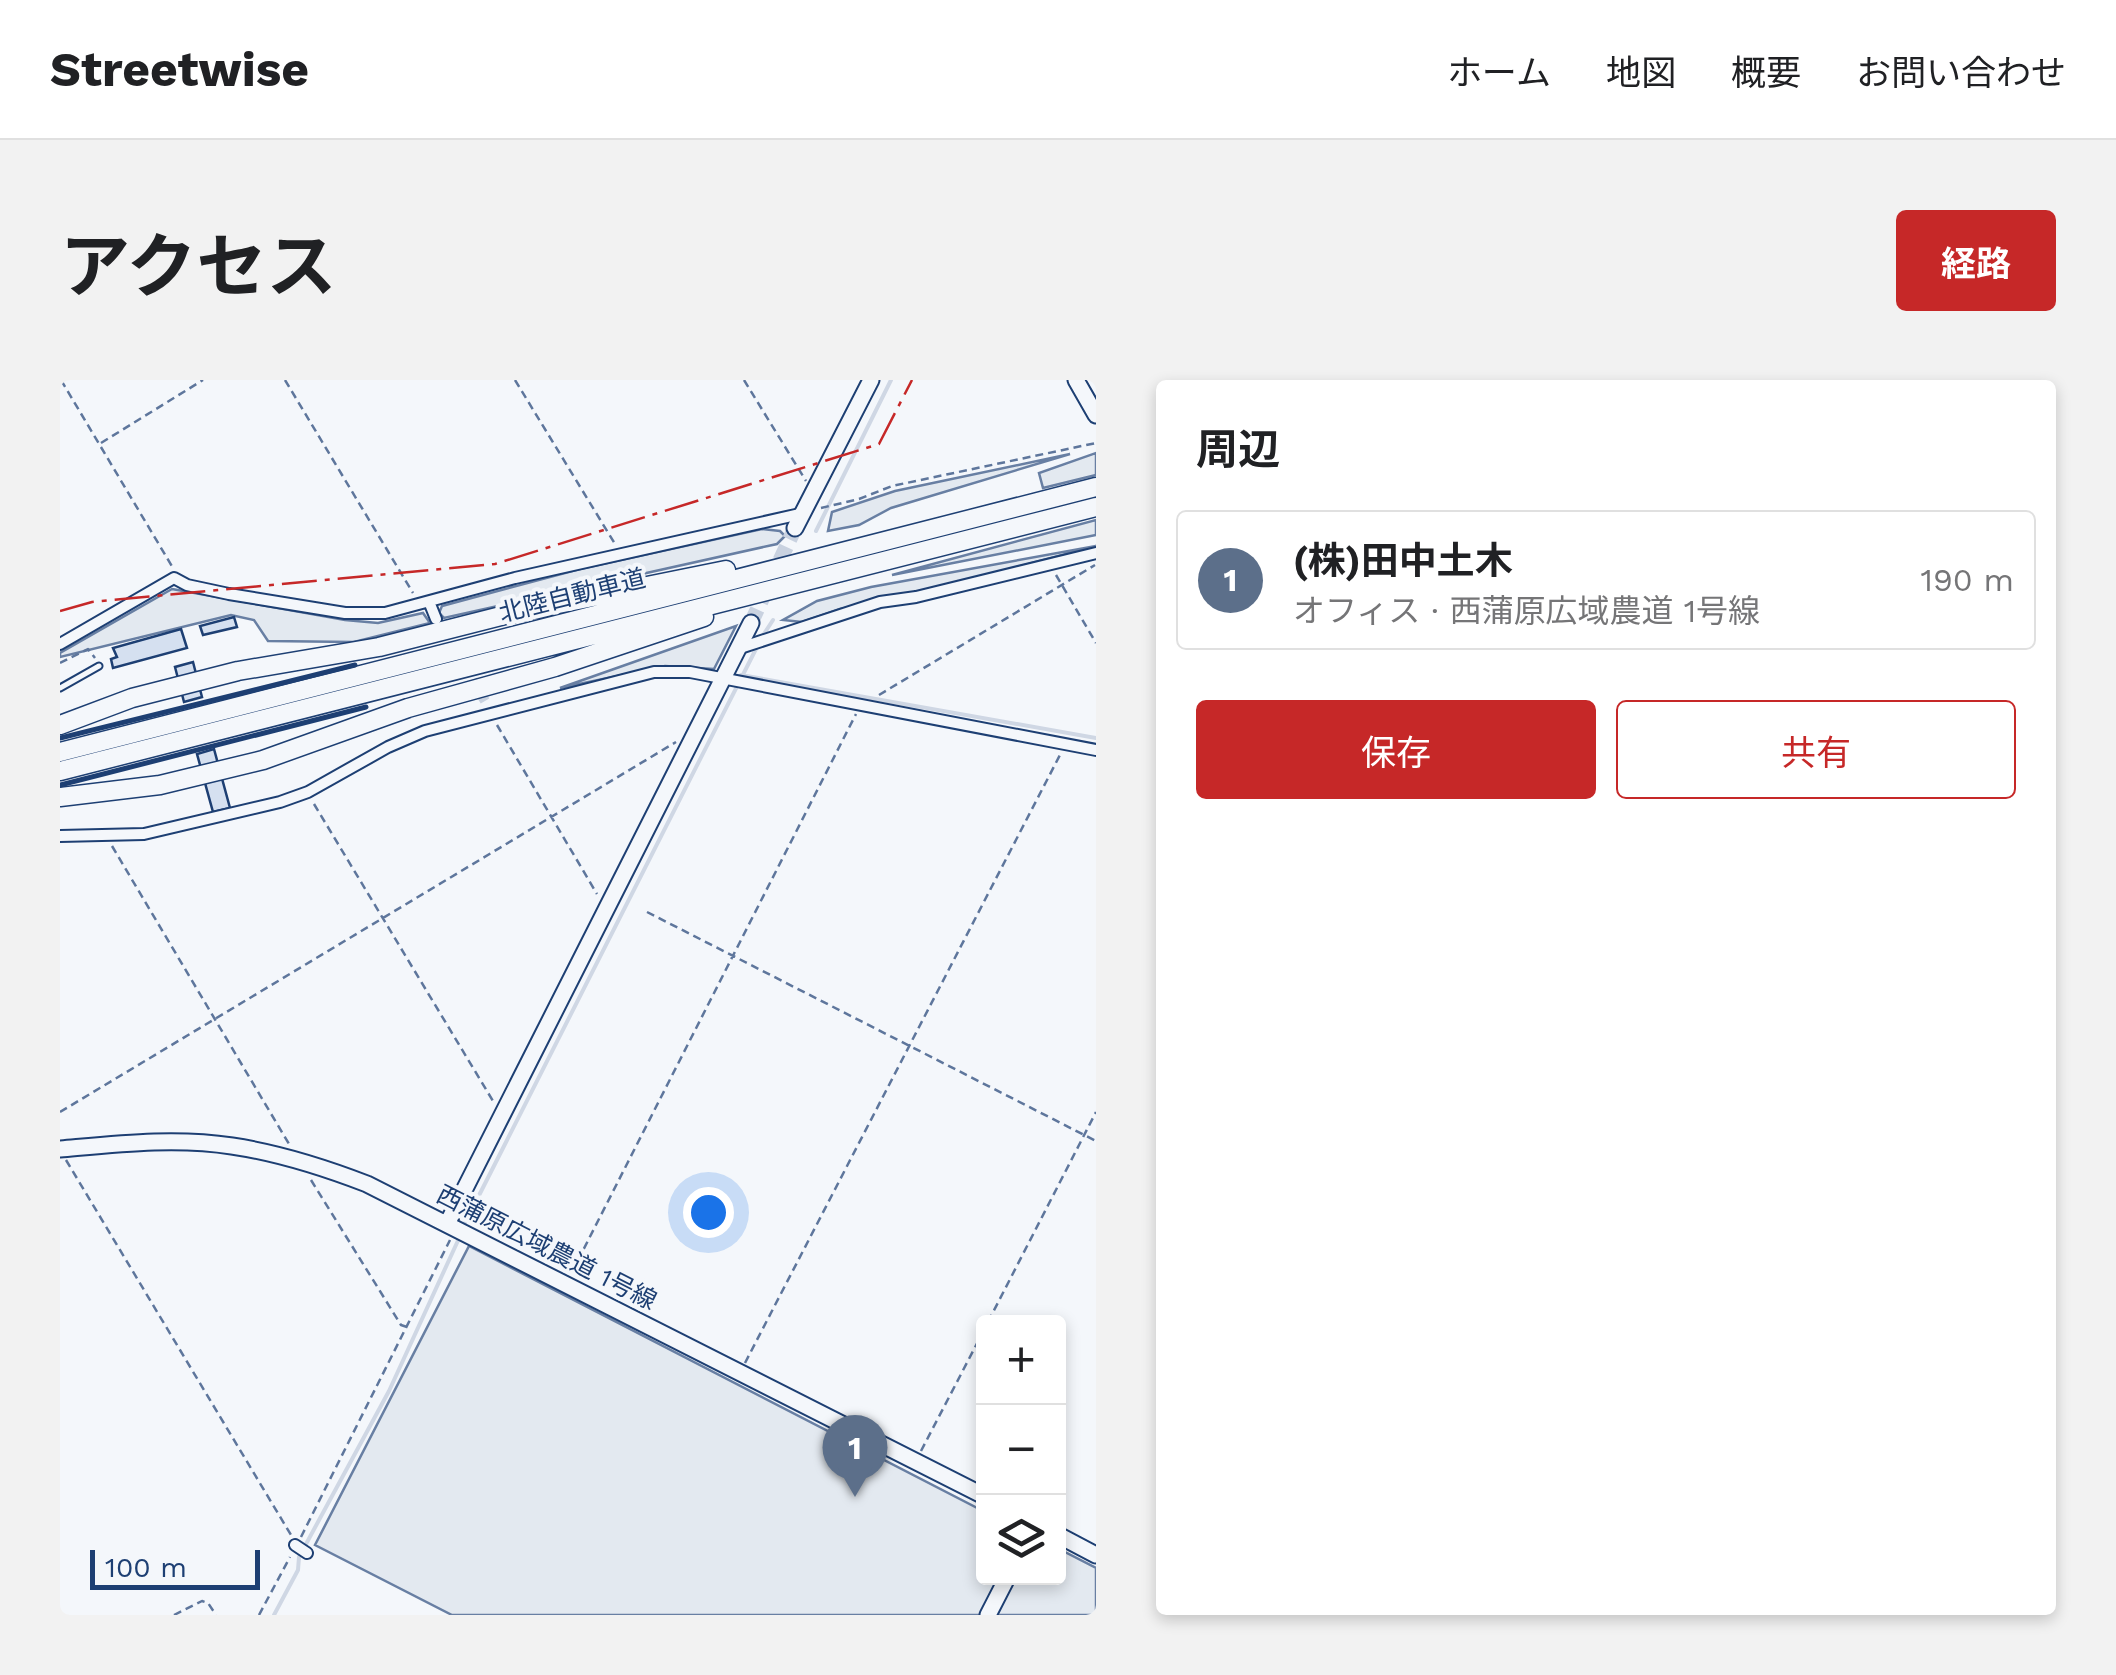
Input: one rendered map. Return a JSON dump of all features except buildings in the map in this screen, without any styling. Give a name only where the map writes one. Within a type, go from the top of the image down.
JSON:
[{"type":"highway","name":"北陸自動車道","points":[[60,752],[1096,487]]},
{"type":"highway","name":"北陸自動車道","points":[[60,771],[1096,507]]},
{"type":"highway","points":[[60,725],[132,698],[238,671],[379,647],[526,610],[1013,508]]},
{"type":"highway","points":[[60,797],[160,785],[263,760],[408,708],[555,667],[833,574]]},
{"type":"street","points":[[60,644],[174,578],[187,585],[229,594],[344,613],[385,613],[621,554],[798,521],[872,380]]},
{"type":"street","points":[[1076,380],[1096,415]]},
{"type":"street","points":[[738,649],[880,602],[916,598],[1096,553]]},
{"type":"street","points":[[425,604],[436,619]]},
{"type":"street","points":[[447,1224],[751,622]]},
{"type":"street","points":[[60,836],[167,830],[280,802],[308,792],[405,739],[654,672],[690,672],[1096,750]]},
{"type":"street","points":[[486,701],[491,714]]},
{"type":"street","name":"西蒲原広域農道 1号線","points":[[60,1149],[143,1142],[230,1145],[300,1160],[367,1184],[982,1495]]},
{"type":"street","points":[[1066,1540],[1096,1555]]},
{"type":"street","points":[[988,1615],[1003,1585]]},
{"type":"lane","points":[[60,688],[99,666]]},
{"type":"path","points":[[61,380],[174,570],[174,578]]},
{"type":"path","points":[[99,444],[203,380]]},
{"type":"path","points":[[285,380],[425,604]]},
{"type":"path","points":[[515,380],[621,554]]},
{"type":"path","points":[[744,380],[814,494]]},
{"type":"path","points":[[798,521],[892,486],[1096,444]]},
{"type":"path","points":[[877,706],[885,689],[1096,565]]},
{"type":"path","points":[[1050,566],[1096,643]]},
{"type":"path","points":[[60,664],[88,649],[99,666]]},
{"type":"path","points":[[566,1285],[863,704]]},
{"type":"path","points":[[491,714],[606,909]]},
{"type":"path","points":[[60,1112],[682,738],[690,739]]},
{"type":"path","points":[[740,1373],[1065,746]]},
{"type":"path","points":[[308,792],[502,1115]]},
{"type":"path","points":[[111,835],[112,849],[213,1020],[402,1325],[408,1328]]},
{"type":"path","points":[[647,912],[1096,1141]]},
{"type":"path","points":[[992,1315],[1096,1112]]},
{"type":"path","points":[[60,1149],[300,1549]]},
{"type":"path","points":[[259,1615],[300,1549],[451,1239],[447,1224]]},
{"type":"path","points":[[916,1461],[976,1345]]},
{"type":"path","points":[[174,1615],[202,1601],[216,1615]]},
{"type":"shaded area","points":[[1096,453],[1096,475],[1043,488],[1039,473]]},
{"type":"shaded area","points":[[1070,454],[891,508],[859,525],[828,531],[832,512],[895,491]]},
{"type":"shaded area","points":[[1096,520],[1096,535],[892,575]]},
{"type":"shaded area","points":[[762,529],[780,531],[785,536],[777,544],[444,618],[439,613],[442,606],[580,569]]},
{"type":"shaded area","points":[[1096,546],[915,594],[840,609],[802,622],[783,620],[817,601],[871,587]]},
{"type":"shaded area","points":[[172,589],[345,620],[378,623],[423,613],[430,623],[354,642],[268,641],[254,620],[231,615],[60,657],[60,653]]},
{"type":"shaded area","points":[[736,626],[714,669],[665,666],[560,688]]},
{"type":"shaded area","points":[[469,1246],[976,1507],[976,1585],[1066,1585],[1066,1553],[1096,1568],[1096,1615],[452,1615],[315,1545]]},
{"type":"waterway","points":[[816,531],[891,380]]},
{"type":"waterway","points":[[762,637],[773,620]]},
{"type":"waterway","points":[[464,1225],[758,645]]},
{"type":"waterway","points":[[741,675],[1096,738]]},
{"type":"waterway","points":[[274,1615],[298,1570],[299,1557],[389,1391],[461,1234]]},
{"type":"tunnel","points":[[751,623],[795,528]]},
{"type":"tunnel","points":[[465,667],[485,701]]},
{"type":"wall","points":[[60,738],[355,665]]},
{"type":"wall","points":[[60,785],[366,707]]},
{"type":"power","points":[[60,611],[92,602],[495,564],[879,444],[912,380]]},
{"type":"place","name":"(株)田中土木","points":[[855,1497]]}]
